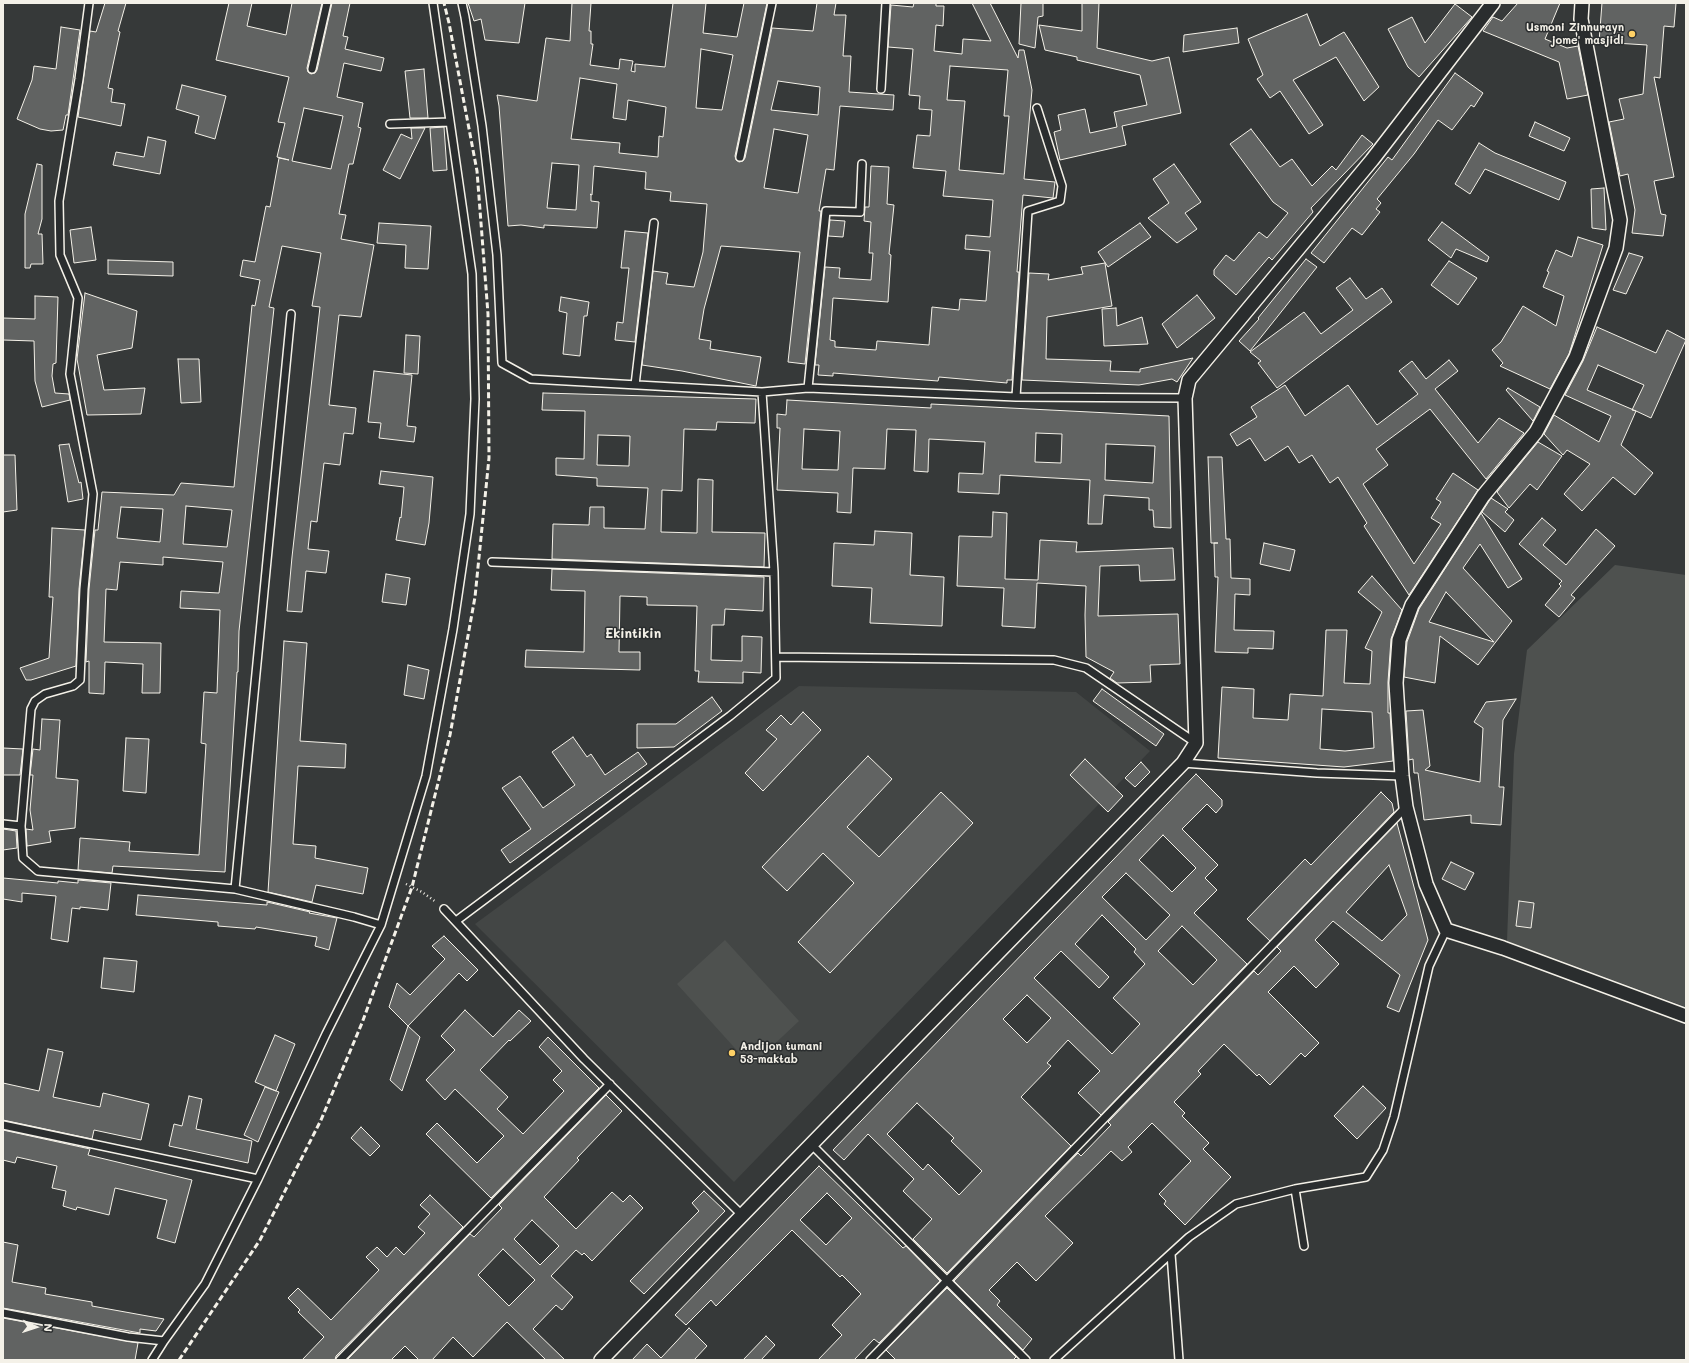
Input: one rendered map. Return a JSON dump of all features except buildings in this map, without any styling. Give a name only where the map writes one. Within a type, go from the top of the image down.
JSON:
[{"type":"street","points":[[601,1360],[1183,763],[1196,743],[1185,398],[1189,380],[1372,160],[1492,3]]},
{"type":"street","points":[[1582,3],[1581,19],[1620,220],[1616,248],[1576,357],[1536,432],[1483,496],[1412,606],[1399,640],[1396,684],[1402,776],[1406,807],[1426,884],[1446,930],[1503,948],[1686,1016]]},
{"type":"lane","points":[[89,3],[79,79],[59,201],[60,255],[78,298],[70,374],[93,494],[84,589],[82,668],[80,680],[73,686],[46,694],[35,701],[31,710],[21,826],[23,858],[38,871],[235,889],[354,917],[381,925]]},
{"type":"lane","points":[[312,69],[327,3]]},
{"type":"lane","points":[[152,1360],[205,1284],[258,1179],[326,1034],[381,925],[426,776],[453,629],[470,514],[474,399],[472,274],[433,3]]},
{"type":"lane","points":[[462,3],[482,126],[497,255],[502,363],[531,379],[634,386],[762,392],[808,388],[1016,397],[1185,398]]},
{"type":"lane","points":[[740,157],[772,3]]},
{"type":"lane","points":[[881,89],[886,3]]},
{"type":"lane","points":[[1016,397],[1028,211],[1060,201],[1062,186],[1037,108]]},
{"type":"lane","points":[[390,124],[450,122]]},
{"type":"lane","points":[[808,388],[826,211],[860,212],[862,164]]},
{"type":"lane","points":[[634,386],[654,223]]},
{"type":"lane","points":[[235,889],[291,314]]},
{"type":"lane","points":[[456,921],[736,711],[776,678],[777,657],[774,572],[762,392]]},
{"type":"lane","points":[[492,562],[774,572]]},
{"type":"lane","points":[[777,657],[1054,660],[1086,668],[1196,743]]},
{"type":"lane","points":[[1183,763],[1317,773],[1402,776]]},
{"type":"lane","points":[[870,1360],[1406,807]]},
{"type":"lane","points":[[3,824],[21,826]]},
{"type":"lane","points":[[444,909],[579,1053],[742,1215]]},
{"type":"lane","points":[[1054,1360],[1189,1237],[1236,1204],[1295,1189],[1366,1177],[1383,1150],[1394,1117],[1429,966],[1446,930]]},
{"type":"lane","points":[[340,1360],[610,1084]]},
{"type":"lane","points":[[3,1125],[258,1179]]},
{"type":"lane","points":[[811,1144],[1026,1360]]},
{"type":"lane","points":[[1295,1189],[1304,1246]]},
{"type":"lane","points":[[1170,1254],[1178,1360]]},
{"type":"lane","points":[[3,1313],[128,1337],[164,1341]]},
{"type":"path","points":[[394,880],[422,892],[444,909]]},
{"type":"shaded area","points":[[1615,565],[1686,575],[1686,1007],[1507,941],[1514,754],[1527,650]]},
{"type":"shaded area","name":"Andijon tumani 53-maktab","points":[[799,686],[1076,692],[1150,751],[734,1182],[475,924]]},
{"type":"shaded area","points":[[725,940],[799,1021],[751,1066],[677,984]]},
{"type":"railway","points":[[179,1360],[260,1240],[321,1120],[362,1023],[412,887],[450,735],[475,597],[489,458],[488,314],[477,171],[444,3]]},
{"type":"place","name":"Usmoni Zinnurayn jome' masjidi","points":[[1632,34]]},
{"type":"place","name":"Andijon tumani 53-maktab","points":[[732,1053]]},
{"type":"district","name":"Ekintikin","points":[[633,634]]}]
